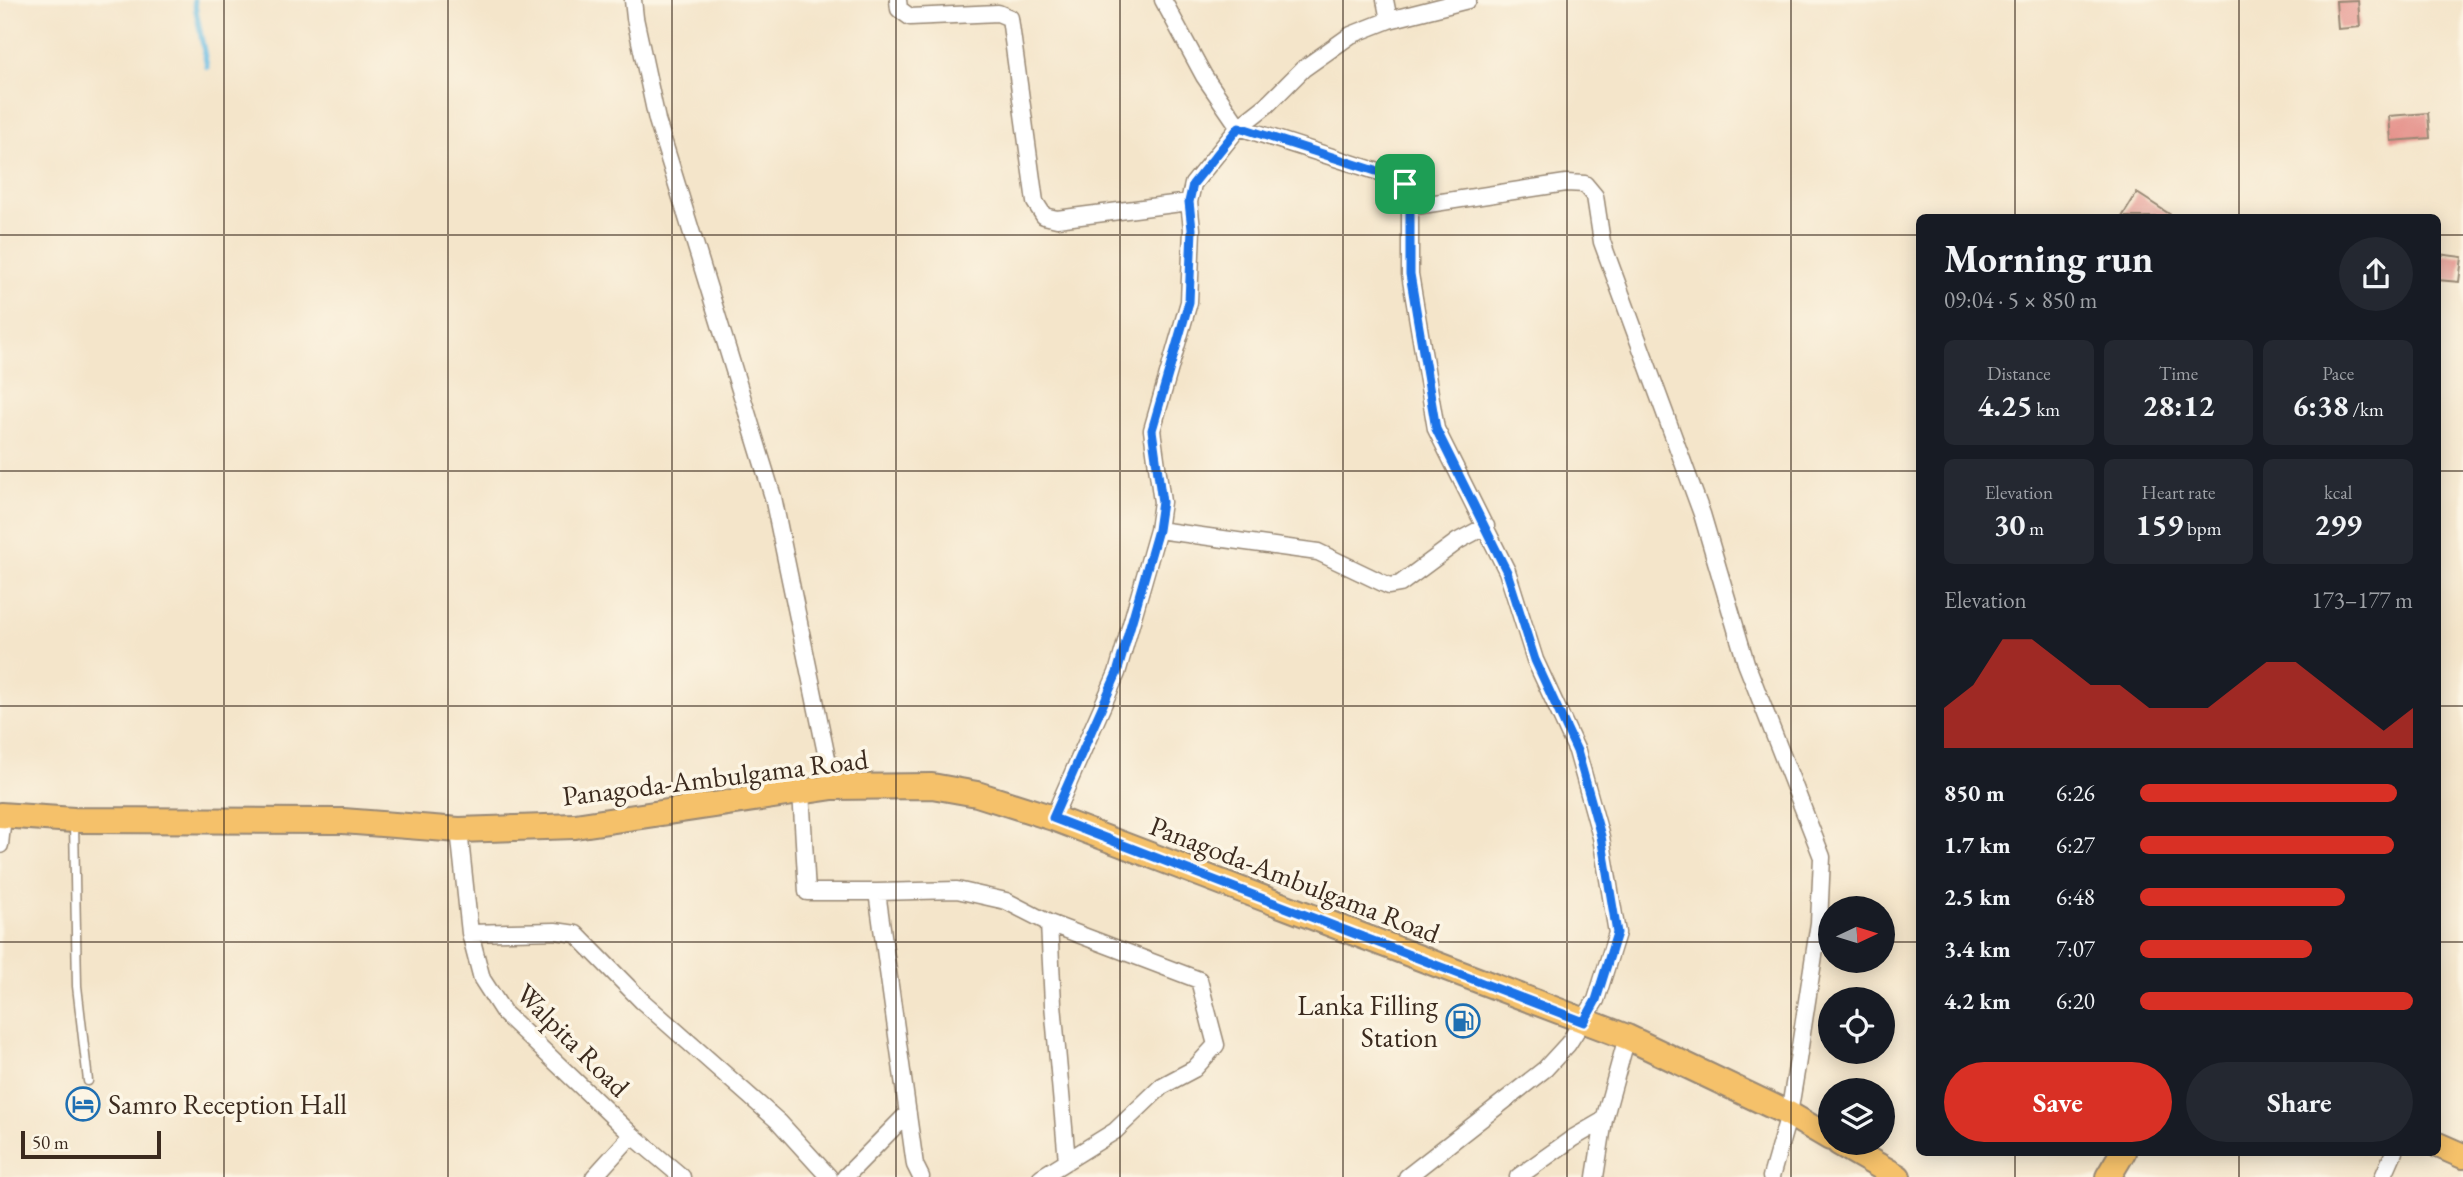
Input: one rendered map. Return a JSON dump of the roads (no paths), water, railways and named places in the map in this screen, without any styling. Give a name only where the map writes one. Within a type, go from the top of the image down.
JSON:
[{"type":"main road","name":"Panagoda-Ambulgama Road","points":[[1,815],[74,820],[343,821],[459,830],[575,826],[833,787],[932,786],[978,794],[1053,818],[1627,1037],[1789,1114],[1818,1131]]},
{"type":"main road","points":[[2441,1146],[2463,1156]]},
{"type":"main road","points":[[1860,1155],[1898,1177]]},
{"type":"main road","points":[[2108,1177],[2121,1156]]},
{"type":"street","points":[[633,0],[657,120],[773,497],[833,787]]},
{"type":"street","points":[[898,0],[900,9],[910,17],[998,13],[1010,18],[1035,202],[1044,216],[1057,219],[1189,202]]},
{"type":"street","points":[[1163,0],[1204,76],[1239,127],[1382,173],[1405,184],[1410,196],[1410,274],[1436,429],[1507,572],[1535,660],[1577,751],[1601,836],[1617,933],[1596,1000],[1584,1022],[1545,1069],[1407,1177]]},
{"type":"street","points":[[1385,0],[1389,20]]},
{"type":"street","points":[[1053,818],[1117,673],[1158,530],[1162,502],[1152,430],[1189,302],[1192,229],[1189,202],[1193,184],[1239,127],[1303,69],[1351,35],[1389,20],[1468,0]]},
{"type":"street","points":[[1409,207],[1566,183],[1585,184],[1595,196],[1602,242],[1702,514],[1746,663],[1822,857],[1819,923],[1789,1114],[1771,1177]]},
{"type":"street","points":[[1158,530],[1318,552],[1389,586],[1400,584],[1458,541],[1486,526]]},
{"type":"street","points":[[801,792],[807,892],[957,890],[1006,901],[1049,923],[1199,980],[1216,1045],[1194,1069],[1162,1086],[1115,1131],[1041,1177]]},
{"type":"street","points":[[0,845],[1,815]]},
{"type":"street","name":"Walpita Road","points":[[459,830],[470,933],[482,979],[504,1013],[632,1135],[682,1177]]},
{"type":"street","points":[[877,892],[915,1165],[921,1177]]},
{"type":"street","points":[[1049,923],[1053,1004],[1067,1161]]},
{"type":"street","points":[[470,933],[555,931],[576,934],[642,1001],[779,1122],[829,1177]]},
{"type":"street","points":[[1595,1177],[1604,1120],[1627,1037]]},
{"type":"street","points":[[845,1177],[908,1113]]},
{"type":"street","points":[[1518,1177],[1573,1138],[1604,1120]]},
{"type":"street","points":[[594,1177],[632,1135]]},
{"type":"street","points":[[2383,1177],[2392,1156]]},
{"type":"lane","points":[[74,820],[77,986],[88,1080]]},
{"type":"waterway","points":[[194,0],[207,67]]},
{"type":"place","name":"Lanka Filling Station","points":[[1463,1021]]},
{"type":"place","name":"Samro Reception Hall","points":[[83,1104]]}]
